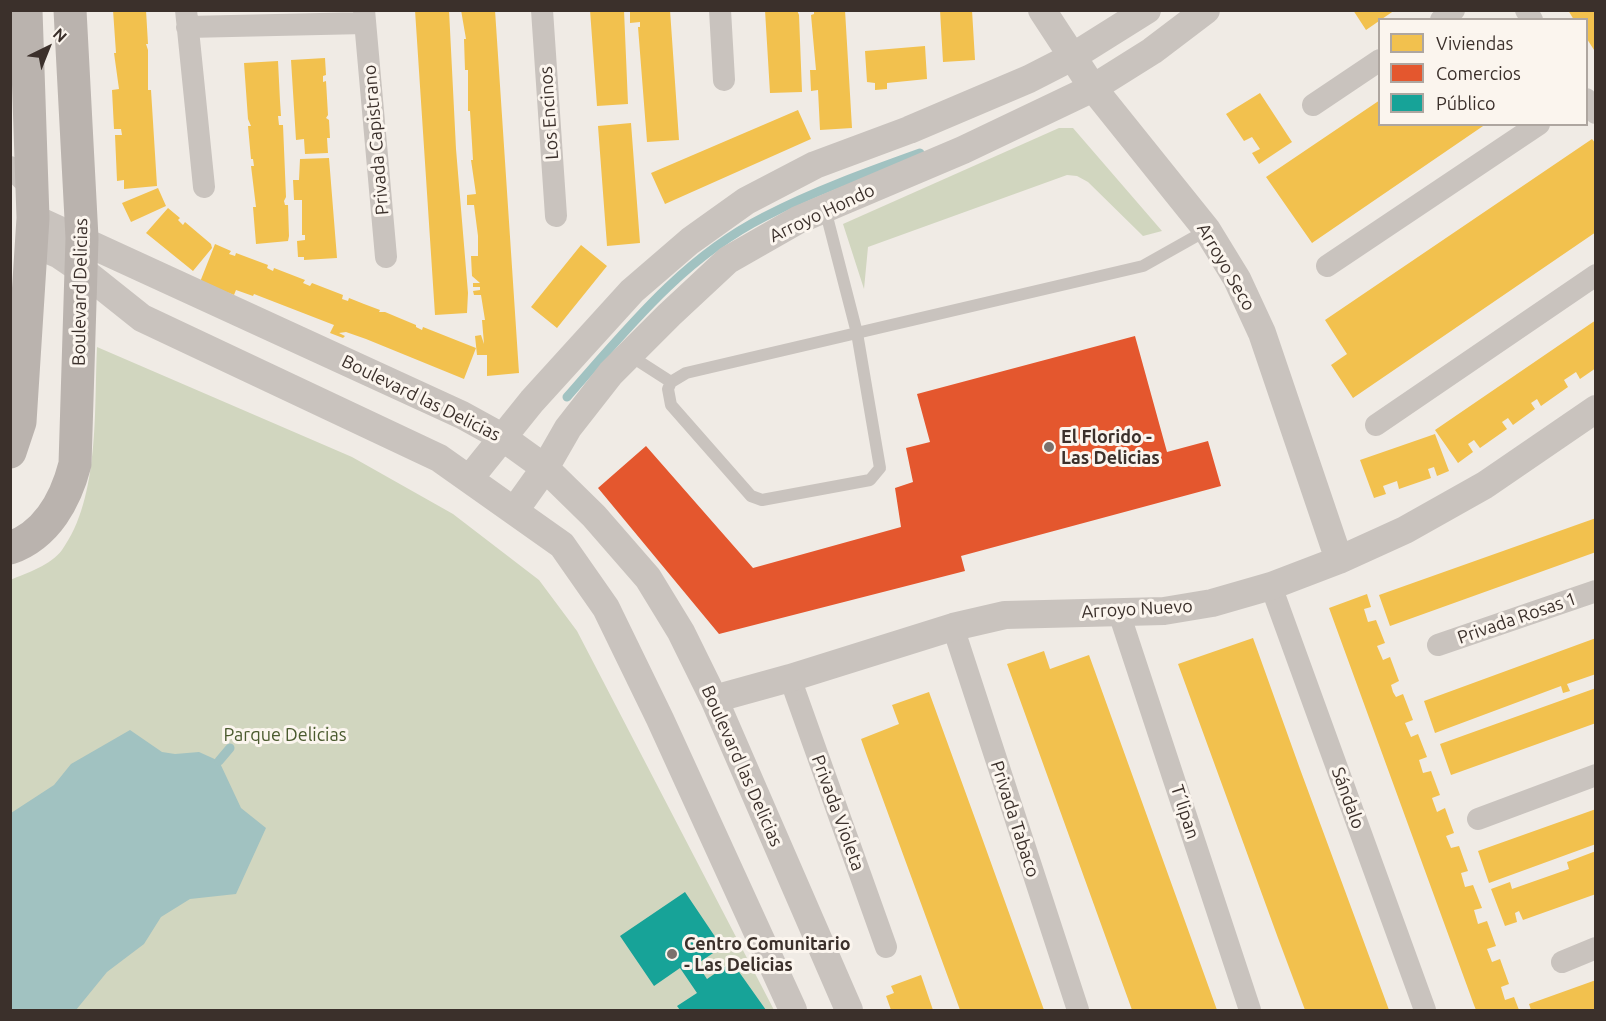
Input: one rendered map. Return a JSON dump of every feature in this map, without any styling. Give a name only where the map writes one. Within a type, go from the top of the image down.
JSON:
[{"type":"main road","points":[[10,452],[20,422],[27,204],[26,10]]},
{"type":"main road","name":"Boulevard Delicias","points":[[10,548],[21,544],[40,530],[56,510],[69,487],[75,464],[83,271],[70,10]]},
{"type":"street","name":"Los Encinos","points":[[542,10],[556,216]]},
{"type":"street","points":[[720,10],[724,80]]},
{"type":"street","name":"Arroyo Seco","points":[[1042,10],[1093,88],[1207,230],[1237,279],[1262,333],[1339,560]]},
{"type":"street","points":[[470,478],[502,437],[632,291],[690,241],[746,201],[815,165],[920,126],[1029,79],[1072,57],[1147,10]]},
{"type":"street","name":"Arroyo Hondo","points":[[515,510],[545,468],[568,428],[629,355],[728,260],[798,220],[963,150],[1093,88],[1152,51],[1206,10]]},
{"type":"street","name":"Privada Capistrano","points":[[187,19],[365,17],[386,257]]},
{"type":"street","points":[[187,19],[204,187]]},
{"type":"street","points":[[1313,105],[1378,61]]},
{"type":"street","points":[[1327,266],[1536,126]]},
{"type":"street","name":"Boulevard las Delicias","points":[[27,204],[82,238],[462,415],[502,437],[545,468],[594,516],[648,578],[681,632],[714,699],[849,1011]]},
{"type":"street","points":[[27,204],[57,254],[83,271],[142,318],[439,458],[562,545],[606,608],[660,719],[793,1011]]},
{"type":"street","points":[[1376,425],[1596,275]]},
{"type":"street","name":"Arroyo Nuevo","points":[[714,699],[790,678],[953,627],[1005,615],[1164,611],[1212,603],[1271,586],[1339,560],[1406,530],[1485,485],[1596,409]]},
{"type":"street","name":"Sándalo","points":[[1271,586],[1425,1011]]},
{"type":"street","name":"Privada Rosas 1","points":[[1438,645],[1596,591]]},
{"type":"street","name":"T´lipan","points":[[1119,613],[1250,1011]]},
{"type":"street","name":"Privada Tabaco","points":[[953,627],[1078,1011]]},
{"type":"street","name":"Privada Violeta","points":[[790,678],[886,947]]},
{"type":"street","points":[[1478,819],[1596,774]]},
{"type":"street","points":[[1562,962],[1596,948]]},
{"type":"lane","points":[[671,382],[668,398],[671,405],[751,496],[762,500],[870,480],[880,468],[857,333],[824,208]]},
{"type":"lane","points":[[671,382],[687,373],[1143,266],[1207,230]]},
{"type":"lane","points":[[629,355],[671,382]]},
{"type":"green space","points":[[1059,128],[1073,128],[1162,231],[1143,236],[1088,182],[1077,176],[1067,175],[868,247],[864,289],[843,224]]},
{"type":"green space","name":"Parque Delicias","points":[[97,347],[352,457],[453,514],[539,580],[577,631],[774,1010],[11,1010],[10,580],[52,560],[62,550],[74,529],[83,505],[93,452]]},
{"type":"water","points":[[130,730],[162,752],[175,754],[199,752],[219,761],[241,808],[266,828],[236,894],[190,899],[161,917],[144,944],[107,972],[76,1010],[11,1010],[11,813],[54,785],[71,764]]},
{"type":"building: Viviendas","points":[[113,10],[146,10],[148,90],[151,90],[157,186],[124,189],[124,180],[117,181],[115,135],[122,135],[121,129],[114,129],[112,90],[119,89],[114,53],[116,53]]},
{"type":"building: Viviendas","points":[[415,10],[449,10],[456,149],[468,293],[467,313],[435,315]]},
{"type":"building: Viviendas","points":[[461,10],[495,10],[519,373],[487,376],[487,355],[477,355],[475,336],[481,335],[484,344],[482,320],[485,320],[481,295],[474,295],[473,291],[480,290],[480,287],[473,287],[473,283],[480,283],[472,276],[471,256],[478,256],[478,236],[474,205],[467,205],[467,195],[476,194],[471,160],[473,160],[470,111],[468,111],[468,70],[465,70],[464,39],[466,39]]},
{"type":"building: Viviendas","points":[[590,10],[624,10],[628,104],[597,106]]},
{"type":"building: Viviendas","points":[[630,10],[670,10],[679,140],[647,142],[638,27],[640,27],[640,22],[630,23]]},
{"type":"building: Viviendas","points":[[765,10],[797,10],[802,92],[770,93]]},
{"type":"building: Viviendas","points":[[814,10],[845,10],[852,128],[820,130],[818,90],[811,91],[810,70],[816,70],[811,15],[814,14]]},
{"type":"building: Viviendas","points":[[940,10],[972,10],[975,60],[943,62]]},
{"type":"building: Viviendas","points":[[1353,10],[1395,10],[1383,18],[1378,18],[1378,22],[1366,30]]},
{"type":"building: Viviendas","points":[[1568,10],[1596,10],[1596,53],[1588,41],[1588,18],[1573,18]]},
{"type":"building: Viviendas","points":[[925,46],[927,79],[887,83],[887,89],[875,90],[875,83],[867,82],[865,51]]},
{"type":"building: Viviendas","points":[[325,58],[326,75],[323,76],[323,82],[326,81],[328,115],[326,118],[329,120],[328,153],[305,154],[304,139],[296,140],[291,60]]},
{"type":"building: Viviendas","points":[[278,61],[281,116],[278,116],[279,125],[283,125],[286,197],[284,201],[285,205],[288,205],[289,236],[288,241],[256,244],[253,207],[256,207],[251,166],[254,166],[253,159],[251,159],[248,126],[251,126],[248,119],[244,63]]},
{"type":"building: Viviendas","points":[[1260,93],[1292,142],[1259,164],[1252,153],[1260,149],[1252,137],[1244,141],[1226,114]]},
{"type":"building: Viviendas","points":[[1378,101],[1378,126],[1483,126],[1312,243],[1266,177]]},
{"type":"building: Viviendas","points":[[798,110],[811,139],[665,204],[651,173]]},
{"type":"building: Viviendas","points":[[631,123],[640,243],[607,246],[598,126]]},
{"type":"building: Viviendas","points":[[1592,139],[1596,144],[1596,232],[1353,398],[1331,365],[1347,354],[1325,320]]},
{"type":"building: Viviendas","points":[[329,158],[337,258],[304,260],[304,257],[298,257],[297,241],[305,240],[305,235],[302,235],[302,200],[294,200],[293,180],[299,180],[300,159]]},
{"type":"building: Viviendas","points":[[158,188],[166,206],[131,222],[122,203]]},
{"type":"building: Viviendas","points":[[168,208],[180,218],[178,220],[183,225],[185,222],[211,244],[212,248],[193,271],[146,233]]},
{"type":"building: Viviendas","points":[[215,244],[231,251],[229,254],[235,256],[236,253],[268,265],[267,268],[273,271],[274,268],[305,280],[303,283],[310,286],[312,283],[343,295],[342,299],[348,301],[349,298],[416,325],[422,330],[423,327],[476,348],[464,379],[346,332],[339,333],[345,336],[343,338],[330,333],[334,325],[254,294],[253,296],[236,290],[234,295],[200,282]]},
{"type":"building: Viviendas","points":[[581,245],[607,266],[557,328],[531,307]]},
{"type":"building: Viviendas","points":[[1596,320],[1596,368],[1580,379],[1576,372],[1564,380],[1568,387],[1541,406],[1537,399],[1531,403],[1535,409],[1513,425],[1508,418],[1502,422],[1507,429],[1480,448],[1474,440],[1468,444],[1473,452],[1458,463],[1435,430]]},
{"type":"building: Viviendas","points":[[1435,434],[1449,471],[1437,476],[1434,467],[1428,469],[1431,478],[1399,489],[1397,481],[1383,486],[1386,494],[1374,498],[1360,460]]},
{"type":"building: Viviendas","points":[[1596,518],[1596,552],[1390,626],[1379,595]]},
{"type":"building: Viviendas","points":[[1367,594],[1371,607],[1364,609],[1368,622],[1376,620],[1385,643],[1377,646],[1383,660],[1390,657],[1399,681],[1391,685],[1393,692],[1396,697],[1403,694],[1413,720],[1405,723],[1411,737],[1418,734],[1427,757],[1419,760],[1423,773],[1431,771],[1440,795],[1432,798],[1437,812],[1445,808],[1454,833],[1446,836],[1451,848],[1459,846],[1468,871],[1461,873],[1465,887],[1473,885],[1482,908],[1474,910],[1478,924],[1487,921],[1496,946],[1487,949],[1492,962],[1500,959],[1509,984],[1501,987],[1505,1000],[1514,997],[1519,1010],[1476,1010],[1474,1005],[1329,608]]},
{"type":"building: Viviendas","points":[[1253,638],[1389,1010],[1305,1010],[1278,938],[1178,664]]},
{"type":"building: Viviendas","points":[[1596,638],[1596,674],[1567,684],[1570,691],[1563,693],[1561,686],[1435,733],[1424,701]]},
{"type":"building: Viviendas","points":[[1044,651],[1050,669],[1089,655],[1217,1010],[1132,1010],[1007,664]]},
{"type":"building: Viviendas","points":[[1596,688],[1596,723],[1451,775],[1440,744]]},
{"type":"building: Viviendas","points":[[929,692],[1044,1010],[960,1010],[867,756],[861,739],[899,724],[892,705]]},
{"type":"building: Viviendas","points":[[1596,809],[1596,844],[1489,883],[1478,851]]},
{"type":"building: Viviendas","points":[[1596,851],[1596,894],[1523,920],[1519,911],[1515,913],[1517,922],[1505,926],[1491,889],[1510,882],[1512,889],[1569,869],[1567,862]]},
{"type":"building: Viviendas","points":[[921,975],[933,1010],[891,1010],[886,996],[894,993],[891,986]]},
{"type":"building: Viviendas","points":[[1596,980],[1596,1010],[1531,1010],[1529,1004]]},
{"type":"building: Comercios","points":[[1135,336],[1167,452],[1208,441],[1221,486],[961,556],[965,571],[719,634],[598,488],[646,446],[753,568],[901,527],[895,488],[913,482],[906,448],[930,442],[917,394]]},
{"type":"building: Público","name":"Centro Comunitario - Las Delicias","points":[[685,892],[722,947],[697,964],[707,979],[732,962],[766,1010],[680,1010],[677,1006],[697,993],[680,968],[654,986],[620,936]]},
{"type":"waterway","points":[[567,397],[657,297],[707,253],[764,217],[802,199],[920,153]]},
{"type":"waterway","points":[[219,761],[230,748]]},
{"type":"place","name":"El Florido - Las Delicias","points":[[1049,447]]},
{"type":"place","name":"Centro Comunitario - Las Delicias","points":[[672,954]]}]
